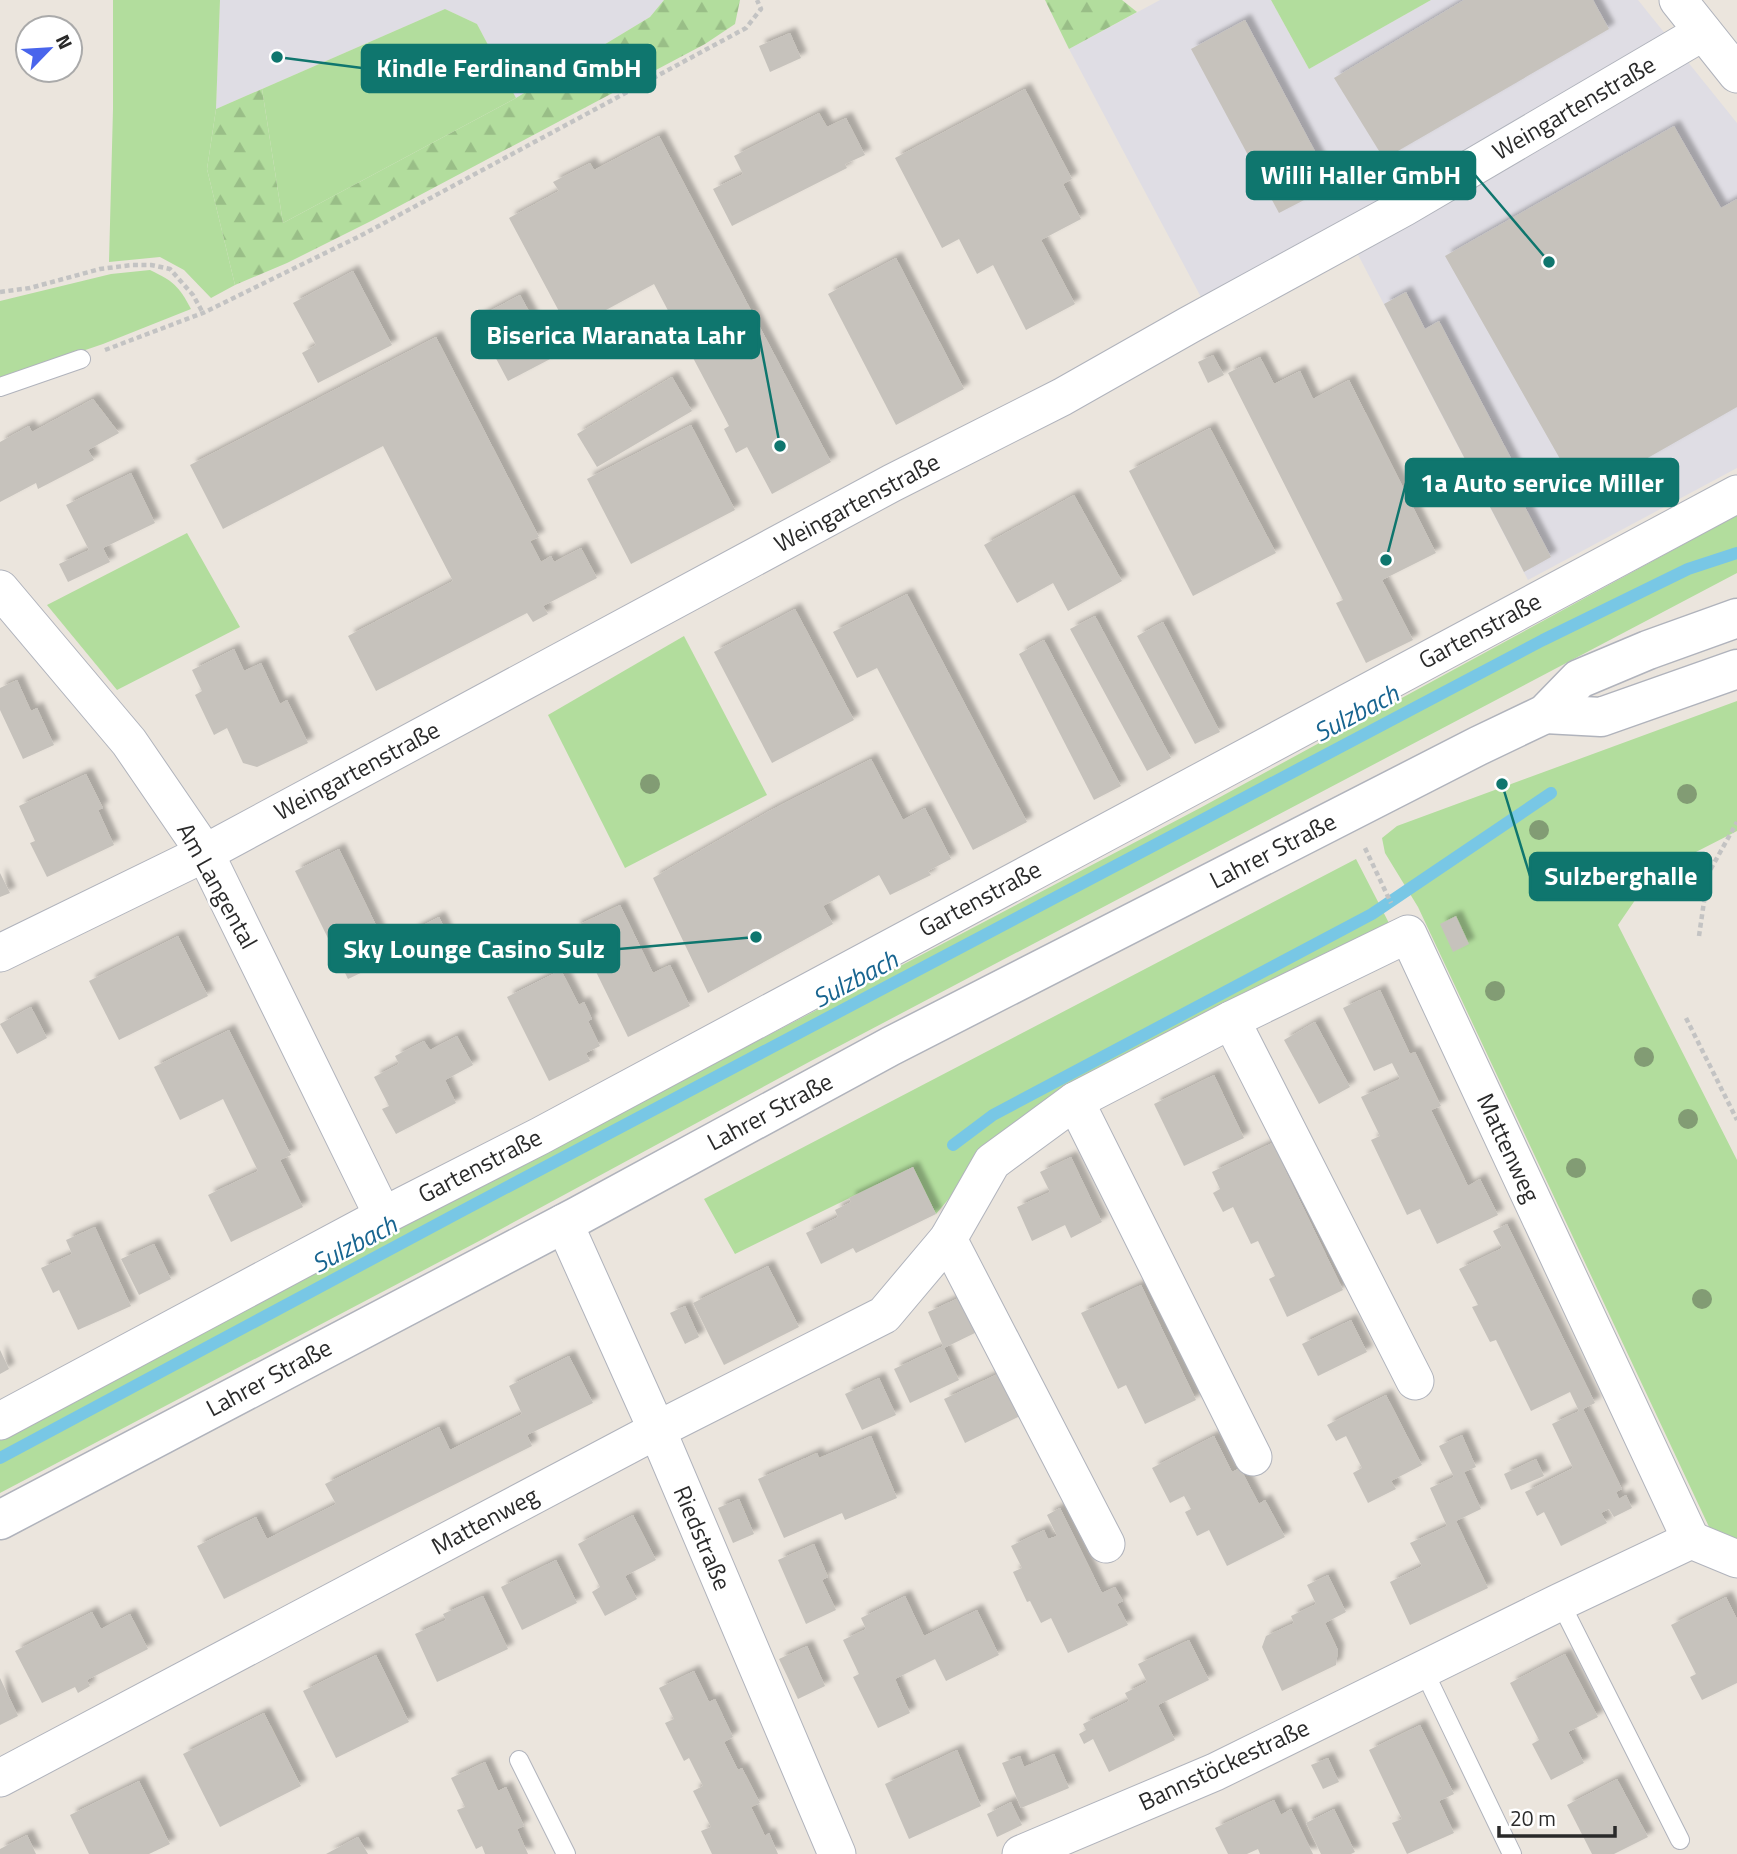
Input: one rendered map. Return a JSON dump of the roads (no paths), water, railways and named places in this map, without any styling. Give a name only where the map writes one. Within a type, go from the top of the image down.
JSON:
[{"type":"street","points":[[1678,0],[1737,74]]},
{"type":"street","name":"Weingartenstraße","points":[[0,953],[205,853],[881,489],[1062,397],[1403,208],[1703,32]]},
{"type":"street","name":"Gartenstraße","points":[[0,1421],[383,1216],[540,1136],[1737,494]]},
{"type":"street","name":"Am Langental","points":[[0,590],[129,742],[205,853],[383,1216]]},
{"type":"street","name":"Lahrer Straße","points":[[0,1520],[564,1223],[891,1046],[1545,714],[1579,679],[1648,650],[1737,618]]},
{"type":"street","name":"Lahrer Straße","points":[[1545,714],[1601,717],[1737,669]]},
{"type":"street","name":"Mattenweg","points":[[0,1778],[657,1430],[884,1315],[948,1239],[992,1162],[1075,1101],[1231,1020],[1408,934],[1691,1540]]},
{"type":"street","points":[[1231,1020],[1415,1381]]},
{"type":"street","points":[[1075,1101],[1253,1457]]},
{"type":"street","name":"Riedstraße","points":[[564,1223],[657,1430],[837,1854]]},
{"type":"street","points":[[948,1239],[1106,1544]]},
{"type":"street","points":[[1691,1540],[1737,1559]]},
{"type":"street","name":"Bannstöckestraße","points":[[1021,1854],[1216,1772],[1691,1540]]},
{"type":"lane","points":[[0,387],[81,359]]},
{"type":"lane","points":[[1560,1602],[1680,1840]]},
{"type":"lane","points":[[1423,1670],[1512,1854]]},
{"type":"lane","points":[[519,1760],[566,1854]]},
{"type":"waterway","name":"Sulzbach","points":[[0,1458],[1543,640],[1688,569],[1737,553]]},
{"type":"waterway","points":[[953,1145],[993,1115],[1372,914],[1551,793]]},
{"type":"place","name":"Kindle Ferdinand GmbH","points":[[277,57]]},
{"type":"place","name":"Willi Haller GmbH","points":[[1549,262]]},
{"type":"place","name":"Biserica Maranata Lahr","points":[[780,446]]},
{"type":"place","name":"1a Auto service Miller","points":[[1386,560]]},
{"type":"place","name":"Sulzberghalle","points":[[1502,784]]},
{"type":"place","name":"Sky Lounge Casino Sulz","points":[[756,937]]}]
